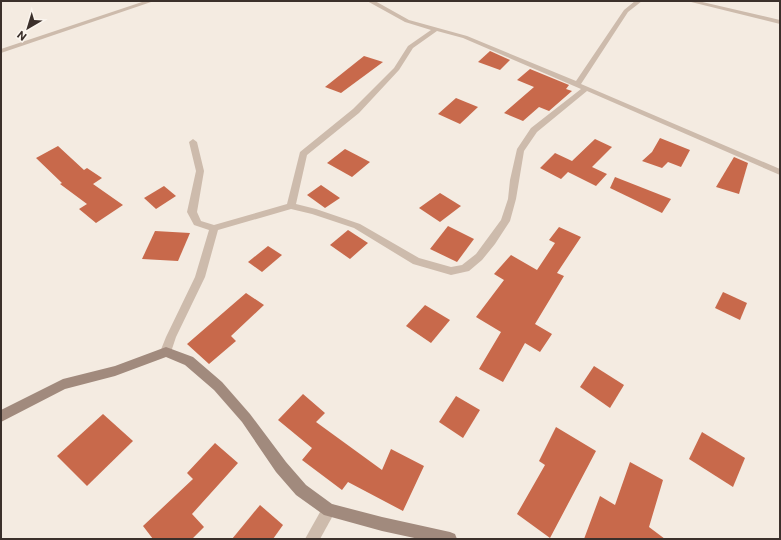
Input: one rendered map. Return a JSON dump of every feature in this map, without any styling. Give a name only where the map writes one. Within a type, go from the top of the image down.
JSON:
[{"type":"main road","points":[[1,416],[63,384],[115,371],[166,352],[188,361],[218,386],[246,418],[281,467],[300,490],[329,510],[382,524],[450,539]]},
{"type":"street","points":[[1,51],[151,1]]},
{"type":"street","points":[[370,1],[407,20],[465,37],[780,172]]},
{"type":"street","points":[[193,142],[200,171],[192,212],[197,223],[214,228],[291,206],[313,211],[357,226],[416,261],[451,271],[465,268],[479,257],[505,221],[512,199],[520,151],[534,130],[582,86],[626,11],[639,1]]},
{"type":"street","points":[[690,1],[780,22]]},
{"type":"street","points":[[291,206],[303,154],[356,111],[397,69],[410,47],[436,29]]},
{"type":"street","points":[[166,352],[171,337],[200,277],[214,228]]},
{"type":"street","points":[[312,539],[329,510]]},
{"type":"building","points":[[490,51],[510,60],[500,70],[478,62]]},
{"type":"building","points":[[364,56],[383,62],[341,93],[325,87]]},
{"type":"building","points":[[530,69],[569,85],[566,89],[572,91],[549,111],[539,107],[523,121],[504,113],[534,87],[517,80]]},
{"type":"building","points":[[456,98],[478,107],[460,124],[438,114]]},
{"type":"building","points":[[660,138],[690,150],[681,167],[668,162],[662,168],[642,161],[652,152]]},
{"type":"building","points":[[595,139],[612,147],[592,167],[607,174],[596,186],[568,172],[561,179],[540,168],[555,153],[572,161]]},
{"type":"building","points":[[58,146],[84,170],[87,168],[102,178],[93,184],[123,205],[96,223],[79,209],[87,204],[60,184],[62,183],[36,158]]},
{"type":"building","points":[[345,149],[370,162],[352,177],[327,163]]},
{"type":"building","points":[[734,157],[748,163],[739,194],[716,187]]},
{"type":"building","points":[[615,177],[671,199],[662,213],[610,188]]},
{"type":"building","points":[[321,185],[340,198],[325,208],[307,195]]},
{"type":"building","points":[[164,186],[176,196],[156,209],[144,198]]},
{"type":"building","points":[[440,193],[461,206],[440,222],[419,208]]},
{"type":"building","points":[[448,226],[474,239],[457,262],[430,249]]},
{"type":"building","points":[[559,227],[581,237],[557,273],[564,276],[535,324],[552,334],[540,352],[525,343],[503,382],[479,369],[501,332],[476,317],[504,280],[494,274],[511,255],[537,270],[555,243],[549,240]]},
{"type":"building","points":[[348,230],[368,243],[350,259],[330,245]]},
{"type":"building","points":[[155,231],[190,233],[178,261],[142,259]]},
{"type":"building","points":[[268,246],[282,255],[262,272],[248,262]]},
{"type":"building","points":[[723,292],[747,303],[740,320],[715,308]]},
{"type":"building","points":[[246,293],[264,305],[231,336],[236,341],[209,364],[187,344]]},
{"type":"building","points":[[425,305],[450,320],[431,343],[406,326]]},
{"type":"building","points":[[594,366],[624,385],[610,408],[580,387]]},
{"type":"building","points":[[303,394],[325,413],[316,422],[382,470],[391,449],[424,466],[403,511],[348,482],[342,490],[302,460],[312,448],[278,420]]},
{"type":"building","points":[[456,396],[480,410],[463,438],[439,422]]},
{"type":"building","points":[[103,414],[133,441],[87,486],[57,456]]},
{"type":"building","points":[[556,427],[596,451],[550,538],[517,514],[545,465],[539,461]]},
{"type":"building","points":[[702,432],[745,458],[733,487],[689,459]]},
{"type":"building","points":[[215,443],[238,463],[192,514],[204,527],[192,539],[153,539],[143,526],[193,479],[187,473]]},
{"type":"building","points":[[630,462],[663,480],[649,527],[665,539],[584,539],[600,496],[615,505]]},
{"type":"building","points":[[260,505],[283,525],[273,539],[232,539]]}]
